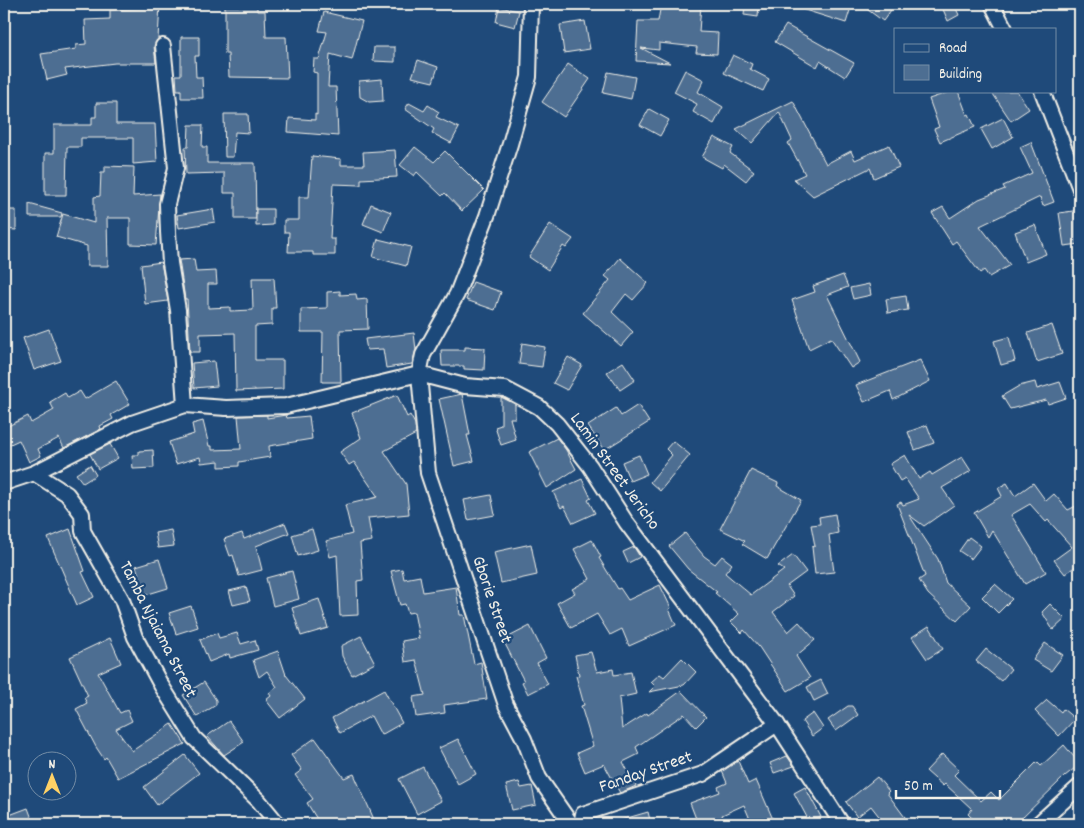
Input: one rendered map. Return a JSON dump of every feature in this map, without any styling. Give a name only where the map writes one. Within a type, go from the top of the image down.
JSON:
[{"type":"street","points":[[418,374],[423,355],[457,294],[487,216],[510,144],[528,77],[531,4]]},
{"type":"street","points":[[992,4],[1004,28]]},
{"type":"street","points":[[164,46],[176,168],[167,204],[168,232],[170,263],[178,310],[185,405]]},
{"type":"street","points":[[1042,92],[1080,189]]},
{"type":"street","name":"Lamin Street Jericho","points":[[4,483],[34,474],[132,423],[185,405],[226,408],[286,406],[418,374],[465,386],[505,390],[539,407],[558,424],[590,466],[626,522],[777,724],[842,824]]},
{"type":"street","name":"Gborie Street","points":[[418,374],[428,473],[506,705],[524,738],[539,778],[571,824]]},
{"type":"street","name":"Tamba Njaiama Street","points":[[34,474],[67,494],[82,514],[83,531],[122,600],[135,637],[161,686],[194,738],[260,801],[278,824]]},
{"type":"street","name":"Fanday Street","points":[[582,824],[583,814],[702,774],[777,724]]},
{"type":"street","points":[[1038,824],[1080,786]]},
{"type":"building","points":[[148,4],[160,4],[158,39],[154,46],[156,63],[115,63],[65,69],[67,75],[47,80],[41,54],[76,49],[76,45],[86,44],[85,20],[110,19],[110,10],[148,8]]},
{"type":"building","points":[[661,4],[701,4],[699,32],[718,33],[717,54],[696,53],[697,47],[659,43],[659,50],[641,48],[670,63],[636,61],[638,21],[658,21]]},
{"type":"building","points":[[745,4],[759,4],[758,17],[744,15]]},
{"type":"building","points":[[792,4],[852,4],[846,23],[792,6]]},
{"type":"building","points":[[860,4],[883,4],[891,10],[883,21]]},
{"type":"building","points":[[954,4],[959,15],[948,21],[942,7]]},
{"type":"building","points":[[225,6],[257,6],[257,11],[265,11],[266,37],[286,37],[288,78],[229,77],[228,54],[225,54]]},
{"type":"building","points":[[499,7],[519,11],[515,27],[496,22]]},
{"type":"building","points":[[324,12],[362,21],[352,60],[330,54],[328,87],[336,87],[338,136],[288,132],[289,118],[315,120],[315,114],[317,115],[317,73],[313,72],[314,59],[319,59],[327,32],[319,31]]},
{"type":"building","points":[[585,21],[590,49],[564,53],[560,25]]},
{"type":"building","points":[[786,25],[854,63],[845,77],[820,61],[817,67],[775,42]]},
{"type":"building","points":[[181,37],[199,37],[199,56],[195,56],[196,77],[202,77],[203,98],[181,98],[181,90],[177,90],[176,75],[181,75]]},
{"type":"building","points":[[374,47],[395,47],[395,62],[373,61]]},
{"type":"building","points":[[733,55],[752,64],[750,69],[769,79],[763,91],[724,73]]},
{"type":"building","points":[[418,60],[438,67],[433,82],[412,77]]},
{"type":"building","points":[[568,64],[590,79],[564,117],[542,102]]},
{"type":"building","points":[[685,70],[704,80],[698,92],[723,107],[714,124],[693,112],[697,104],[674,92]]},
{"type":"building","points":[[608,72],[635,77],[631,99],[603,93]]},
{"type":"building","points":[[382,79],[383,101],[369,102],[360,97],[359,81]]},
{"type":"building","points":[[949,92],[958,92],[967,115],[969,114],[975,127],[940,142],[934,129],[939,127],[929,99]]},
{"type":"building","points":[[992,92],[1018,92],[1029,109],[1011,121]]},
{"type":"building","points":[[793,101],[826,164],[851,151],[855,160],[889,145],[899,167],[874,178],[870,168],[813,196],[794,179],[805,174],[788,143],[792,140],[779,112],[752,143],[736,129]]},
{"type":"building","points":[[96,103],[116,103],[116,124],[155,124],[157,162],[133,164],[133,138],[81,138],[81,147],[67,147],[66,195],[45,195],[45,153],[54,153],[54,125],[92,125],[92,117],[96,117]]},
{"type":"building","points":[[409,103],[424,111],[428,105],[439,112],[436,117],[459,128],[451,143],[432,133],[434,129],[405,109]]},
{"type":"building","points":[[649,109],[669,120],[660,136],[640,125]]},
{"type":"building","points":[[224,114],[248,114],[249,133],[235,132],[233,157],[225,157]]},
{"type":"building","points":[[1003,118],[1013,137],[992,149],[981,129]]},
{"type":"building","points":[[189,125],[203,125],[202,147],[207,147],[207,163],[255,163],[256,219],[235,219],[235,193],[224,193],[224,173],[186,174],[185,147],[188,147]]},
{"type":"building","points":[[714,137],[733,147],[730,153],[754,171],[746,181],[724,164],[722,168],[702,157]]},
{"type":"building","points":[[1031,142],[1054,202],[1043,206],[1040,197],[980,226],[1010,265],[989,277],[984,270],[980,273],[956,241],[952,244],[932,213],[943,207],[950,218],[979,199],[1005,189],[1003,186],[1032,173],[1020,147]]},
{"type":"building","points":[[415,147],[434,162],[445,151],[484,190],[462,211],[445,193],[442,196],[417,172],[414,176],[400,165]]},
{"type":"building","points":[[395,150],[397,177],[361,179],[361,185],[333,184],[330,239],[335,239],[335,255],[313,255],[313,252],[288,252],[289,232],[284,232],[284,220],[299,220],[299,197],[309,197],[312,156],[341,159],[341,165],[364,165],[363,152]]},
{"type":"building","points":[[105,166],[134,167],[133,196],[160,194],[156,245],[130,244],[130,218],[107,218],[108,266],[87,266],[87,246],[56,237],[63,214],[94,223],[94,197],[100,196],[101,172],[105,172]]},
{"type":"building","points":[[29,204],[62,213],[61,217],[29,217]]},
{"type":"building","points":[[371,204],[391,212],[383,232],[363,224]]},
{"type":"building","points":[[213,209],[215,222],[179,228],[177,215]]},
{"type":"building","points":[[256,209],[273,209],[273,225],[256,226]]},
{"type":"building","points":[[4,210],[16,210],[16,230],[4,229]]},
{"type":"building","points":[[1080,210],[1080,244],[1064,246],[1059,213]]},
{"type":"building","points":[[550,224],[573,239],[566,248],[563,246],[548,270],[529,257]]},
{"type":"building","points":[[1035,225],[1046,254],[1026,262],[1015,232]]},
{"type":"building","points":[[378,239],[411,247],[406,266],[373,257]]},
{"type":"building","points":[[620,258],[648,283],[633,300],[626,294],[612,312],[633,332],[621,346],[583,313],[610,280],[605,276]]},
{"type":"building","points":[[194,259],[196,272],[216,271],[217,284],[208,284],[208,308],[230,307],[230,311],[253,310],[252,278],[274,278],[276,308],[272,308],[272,325],[255,326],[255,360],[283,360],[283,389],[236,391],[235,333],[200,334],[200,352],[190,352],[187,299],[185,299],[179,260]]},
{"type":"building","points":[[161,262],[168,301],[145,304],[141,265]]},
{"type":"building","points":[[843,275],[848,287],[827,295],[860,362],[851,368],[831,338],[809,349],[792,300],[815,292],[813,286]]},
{"type":"building","points":[[473,282],[501,292],[495,310],[466,300]]},
{"type":"building","points":[[869,284],[871,295],[853,299],[850,288]]},
{"type":"building","points":[[340,291],[340,295],[356,294],[357,300],[367,299],[368,329],[340,330],[341,382],[322,382],[323,332],[301,332],[301,309],[327,308],[327,292]]},
{"type":"building","points":[[906,296],[908,310],[888,313],[886,299]]},
{"type":"building","points":[[1052,325],[1062,354],[1037,362],[1028,333]]},
{"type":"building","points":[[49,329],[61,361],[34,370],[23,338]]},
{"type":"building","points":[[414,333],[416,350],[412,364],[386,368],[383,349],[367,350],[365,339]]},
{"type":"building","points":[[1009,337],[1015,361],[1001,365],[994,341]]},
{"type":"building","points":[[522,343],[545,347],[542,367],[519,364]]},
{"type":"building","points":[[465,347],[485,348],[484,370],[464,369],[464,366],[442,366],[441,350],[465,350]]},
{"type":"building","points":[[568,357],[582,365],[567,390],[553,383]]},
{"type":"building","points":[[920,360],[930,381],[893,400],[890,391],[864,402],[856,385]]},
{"type":"building","points":[[214,361],[217,386],[194,388],[192,363]]},
{"type":"building","points":[[623,362],[635,380],[620,390],[607,372]]},
{"type":"building","points":[[116,381],[130,404],[111,415],[113,419],[100,426],[101,429],[64,448],[59,438],[38,449],[41,456],[29,462],[19,440],[4,447],[4,428],[28,416],[31,423],[54,410],[50,402],[65,393],[68,398],[80,391],[85,399]]},
{"type":"building","points":[[1035,382],[1037,389],[1060,382],[1066,398],[1048,404],[1046,400],[1010,409],[1002,396],[1019,386]]},
{"type":"building","points":[[462,394],[470,435],[467,435],[474,461],[454,466],[439,399]]},
{"type":"building","points":[[397,395],[407,417],[410,415],[415,424],[416,434],[384,451],[406,484],[409,514],[368,518],[372,541],[360,543],[363,580],[357,581],[358,615],[340,616],[337,555],[330,557],[326,541],[352,534],[345,505],[378,497],[354,462],[349,465],[340,452],[361,438],[352,413]]},
{"type":"building","points":[[501,397],[515,404],[515,418],[510,418],[516,440],[501,445],[495,427],[501,425]]},
{"type":"building","points":[[638,405],[649,422],[604,450],[588,426],[616,408],[621,416]]},
{"type":"building","points":[[267,415],[267,418],[286,415],[287,418],[309,416],[312,439],[269,446],[270,457],[239,462],[239,466],[219,467],[219,461],[201,463],[200,457],[176,464],[169,442],[194,434],[192,424],[203,421],[209,446],[212,446],[212,450],[241,449],[238,416]]},
{"type":"building","points":[[927,425],[934,443],[915,450],[908,432]]},
{"type":"building","points":[[557,438],[576,469],[547,488],[529,452]]},
{"type":"building","points":[[673,441],[690,455],[660,491],[650,482],[672,455],[666,449]]},
{"type":"building","points":[[110,444],[118,458],[98,469],[90,454]]},
{"type":"building","points":[[153,450],[154,468],[133,469],[132,455],[139,455],[139,451]]},
{"type":"building","points":[[639,455],[647,474],[630,481],[622,462]]},
{"type":"building","points":[[905,455],[919,479],[930,472],[932,475],[962,457],[971,471],[942,488],[954,505],[924,526],[909,515],[938,559],[946,583],[971,606],[957,621],[928,594],[919,580],[925,576],[897,504],[901,502],[903,505],[919,499],[905,478],[900,481],[890,464]]},
{"type":"building","points":[[90,465],[96,475],[83,483],[76,474]]},
{"type":"building","points":[[751,470],[778,483],[777,486],[801,500],[767,559],[742,544],[745,541],[720,529]]},
{"type":"building","points":[[582,479],[591,498],[588,500],[595,513],[573,523],[564,506],[561,508],[553,492]]},
{"type":"building","points":[[1007,483],[1015,496],[1033,483],[1046,501],[1054,494],[1068,510],[1080,504],[1080,563],[1065,574],[1054,560],[1072,547],[1048,520],[1046,522],[1030,504],[1011,515],[1046,572],[1025,584],[992,530],[988,537],[974,513],[1002,496],[998,488]]},
{"type":"building","points":[[491,495],[495,515],[468,520],[464,500]]},
{"type":"building","points":[[835,514],[838,533],[829,535],[834,572],[815,574],[812,547],[815,546],[811,525],[820,524],[819,517]]},
{"type":"building","points":[[285,523],[289,533],[256,546],[262,570],[239,576],[233,555],[230,556],[224,539],[242,533],[244,539]]},
{"type":"building","points":[[70,529],[85,571],[82,572],[94,597],[77,605],[48,538]]},
{"type":"building","points":[[312,529],[318,550],[298,556],[292,535]]},
{"type":"building","points":[[171,530],[174,546],[158,548],[155,533]]},
{"type":"building","points":[[685,533],[704,556],[715,564],[722,556],[732,564],[725,573],[751,595],[784,570],[778,566],[793,555],[806,572],[787,586],[794,596],[773,612],[788,632],[799,622],[815,640],[796,656],[810,678],[788,691],[759,647],[744,630],[742,633],[731,622],[739,614],[715,593],[717,592],[688,569],[669,546]]},
{"type":"building","points":[[969,537],[981,546],[971,559],[959,551]]},
{"type":"building","points":[[592,540],[601,557],[599,558],[618,589],[620,588],[628,600],[660,585],[671,608],[669,609],[676,625],[629,646],[622,629],[610,635],[597,614],[571,628],[557,603],[575,593],[572,589],[590,579],[574,549]]},
{"type":"building","points":[[531,544],[537,575],[501,583],[494,552]]},
{"type":"building","points":[[634,547],[640,557],[628,563],[623,552]]},
{"type":"building","points":[[159,559],[168,588],[145,595],[136,566]]},
{"type":"building","points":[[402,569],[404,579],[420,576],[423,592],[456,587],[460,615],[464,615],[474,664],[481,662],[487,699],[444,705],[445,713],[416,717],[413,697],[425,695],[416,660],[405,662],[402,641],[419,638],[414,612],[408,613],[405,604],[400,605],[391,571]]},
{"type":"building","points":[[292,571],[299,599],[273,606],[266,578]]},
{"type":"building","points":[[995,584],[1012,599],[998,613],[982,597]]},
{"type":"building","points":[[246,587],[250,601],[233,605],[229,591]]},
{"type":"building","points":[[319,599],[328,628],[301,636],[292,608]]},
{"type":"building","points":[[1050,604],[1065,619],[1053,630],[1042,612]]},
{"type":"building","points":[[191,606],[198,627],[176,634],[169,613]]},
{"type":"building","points":[[530,626],[546,658],[537,663],[548,684],[528,694],[522,682],[524,681],[503,640]]},
{"type":"building","points":[[929,626],[943,649],[927,659],[912,637]]},
{"type":"building","points":[[217,633],[219,638],[237,633],[241,644],[255,640],[258,650],[230,658],[229,654],[209,662],[200,640]]},
{"type":"building","points":[[361,636],[375,663],[352,675],[342,656],[341,646]]},
{"type":"building","points":[[110,638],[121,663],[98,673],[120,713],[127,710],[132,721],[116,729],[132,751],[172,724],[185,744],[118,778],[106,757],[104,759],[96,747],[76,709],[87,703],[84,698],[88,696],[70,657]]},
{"type":"building","points":[[1045,643],[1063,655],[1051,671],[1033,660]]},
{"type":"building","points":[[986,649],[1011,669],[1001,681],[976,661]]},
{"type":"building","points":[[278,651],[286,675],[305,699],[280,718],[266,700],[271,696],[269,693],[277,687],[267,671],[259,677],[253,660]]},
{"type":"building","points":[[591,652],[597,672],[613,669],[614,675],[631,672],[636,694],[619,698],[622,729],[647,713],[648,715],[681,691],[706,717],[696,727],[684,714],[636,747],[639,754],[623,762],[636,786],[620,793],[604,764],[585,772],[577,753],[593,746],[581,706],[584,705],[576,676],[579,675],[575,655]]},
{"type":"building","points":[[682,658],[696,672],[684,685],[649,692],[655,686],[651,682],[660,674],[664,677]]},
{"type":"building","points":[[821,680],[828,694],[814,701],[807,687]]},
{"type":"building","points":[[204,682],[216,700],[216,705],[197,717],[183,695]]},
{"type":"building","points":[[384,690],[402,723],[381,735],[371,716],[340,733],[332,718]]},
{"type":"building","points":[[1047,700],[1061,712],[1063,709],[1075,719],[1059,736],[1035,711]]},
{"type":"building","points":[[848,706],[852,706],[858,715],[836,731],[828,720]]},
{"type":"building","points":[[813,713],[823,728],[812,736],[802,721]]},
{"type":"building","points":[[229,721],[244,742],[224,755],[207,736]]},
{"type":"building","points":[[315,738],[344,778],[354,774],[376,824],[320,824],[307,803],[313,799],[295,775],[302,770],[291,755]]},
{"type":"building","points":[[458,739],[476,774],[458,784],[439,748]]},
{"type":"building","points":[[1064,745],[1080,764],[1065,776],[1016,824],[978,824],[968,814],[972,809],[945,784],[943,786],[926,771],[942,754],[959,770],[954,775],[981,801],[991,792],[999,800],[1037,762],[1041,766]]},
{"type":"building","points":[[185,755],[199,773],[157,805],[144,787]]},
{"type":"building","points":[[787,756],[794,766],[774,773],[770,763]]},
{"type":"building","points":[[738,761],[748,784],[756,780],[775,824],[752,824],[744,805],[722,815],[723,818],[707,824],[698,824],[690,803],[720,792],[718,787],[727,783],[722,771]]},
{"type":"building","points":[[423,767],[441,801],[417,814],[399,779]]},
{"type":"building","points":[[877,777],[889,791],[887,793],[910,824],[885,824],[871,806],[857,817],[846,802]]},
{"type":"building","points":[[519,782],[521,788],[532,786],[536,805],[512,810],[506,785]]},
{"type":"building","points":[[805,787],[821,817],[810,823],[794,793]]},
{"type":"building","points":[[28,808],[34,824],[4,824],[4,817]]},
{"type":"building","points":[[648,812],[651,824],[618,824],[617,821]]}]
